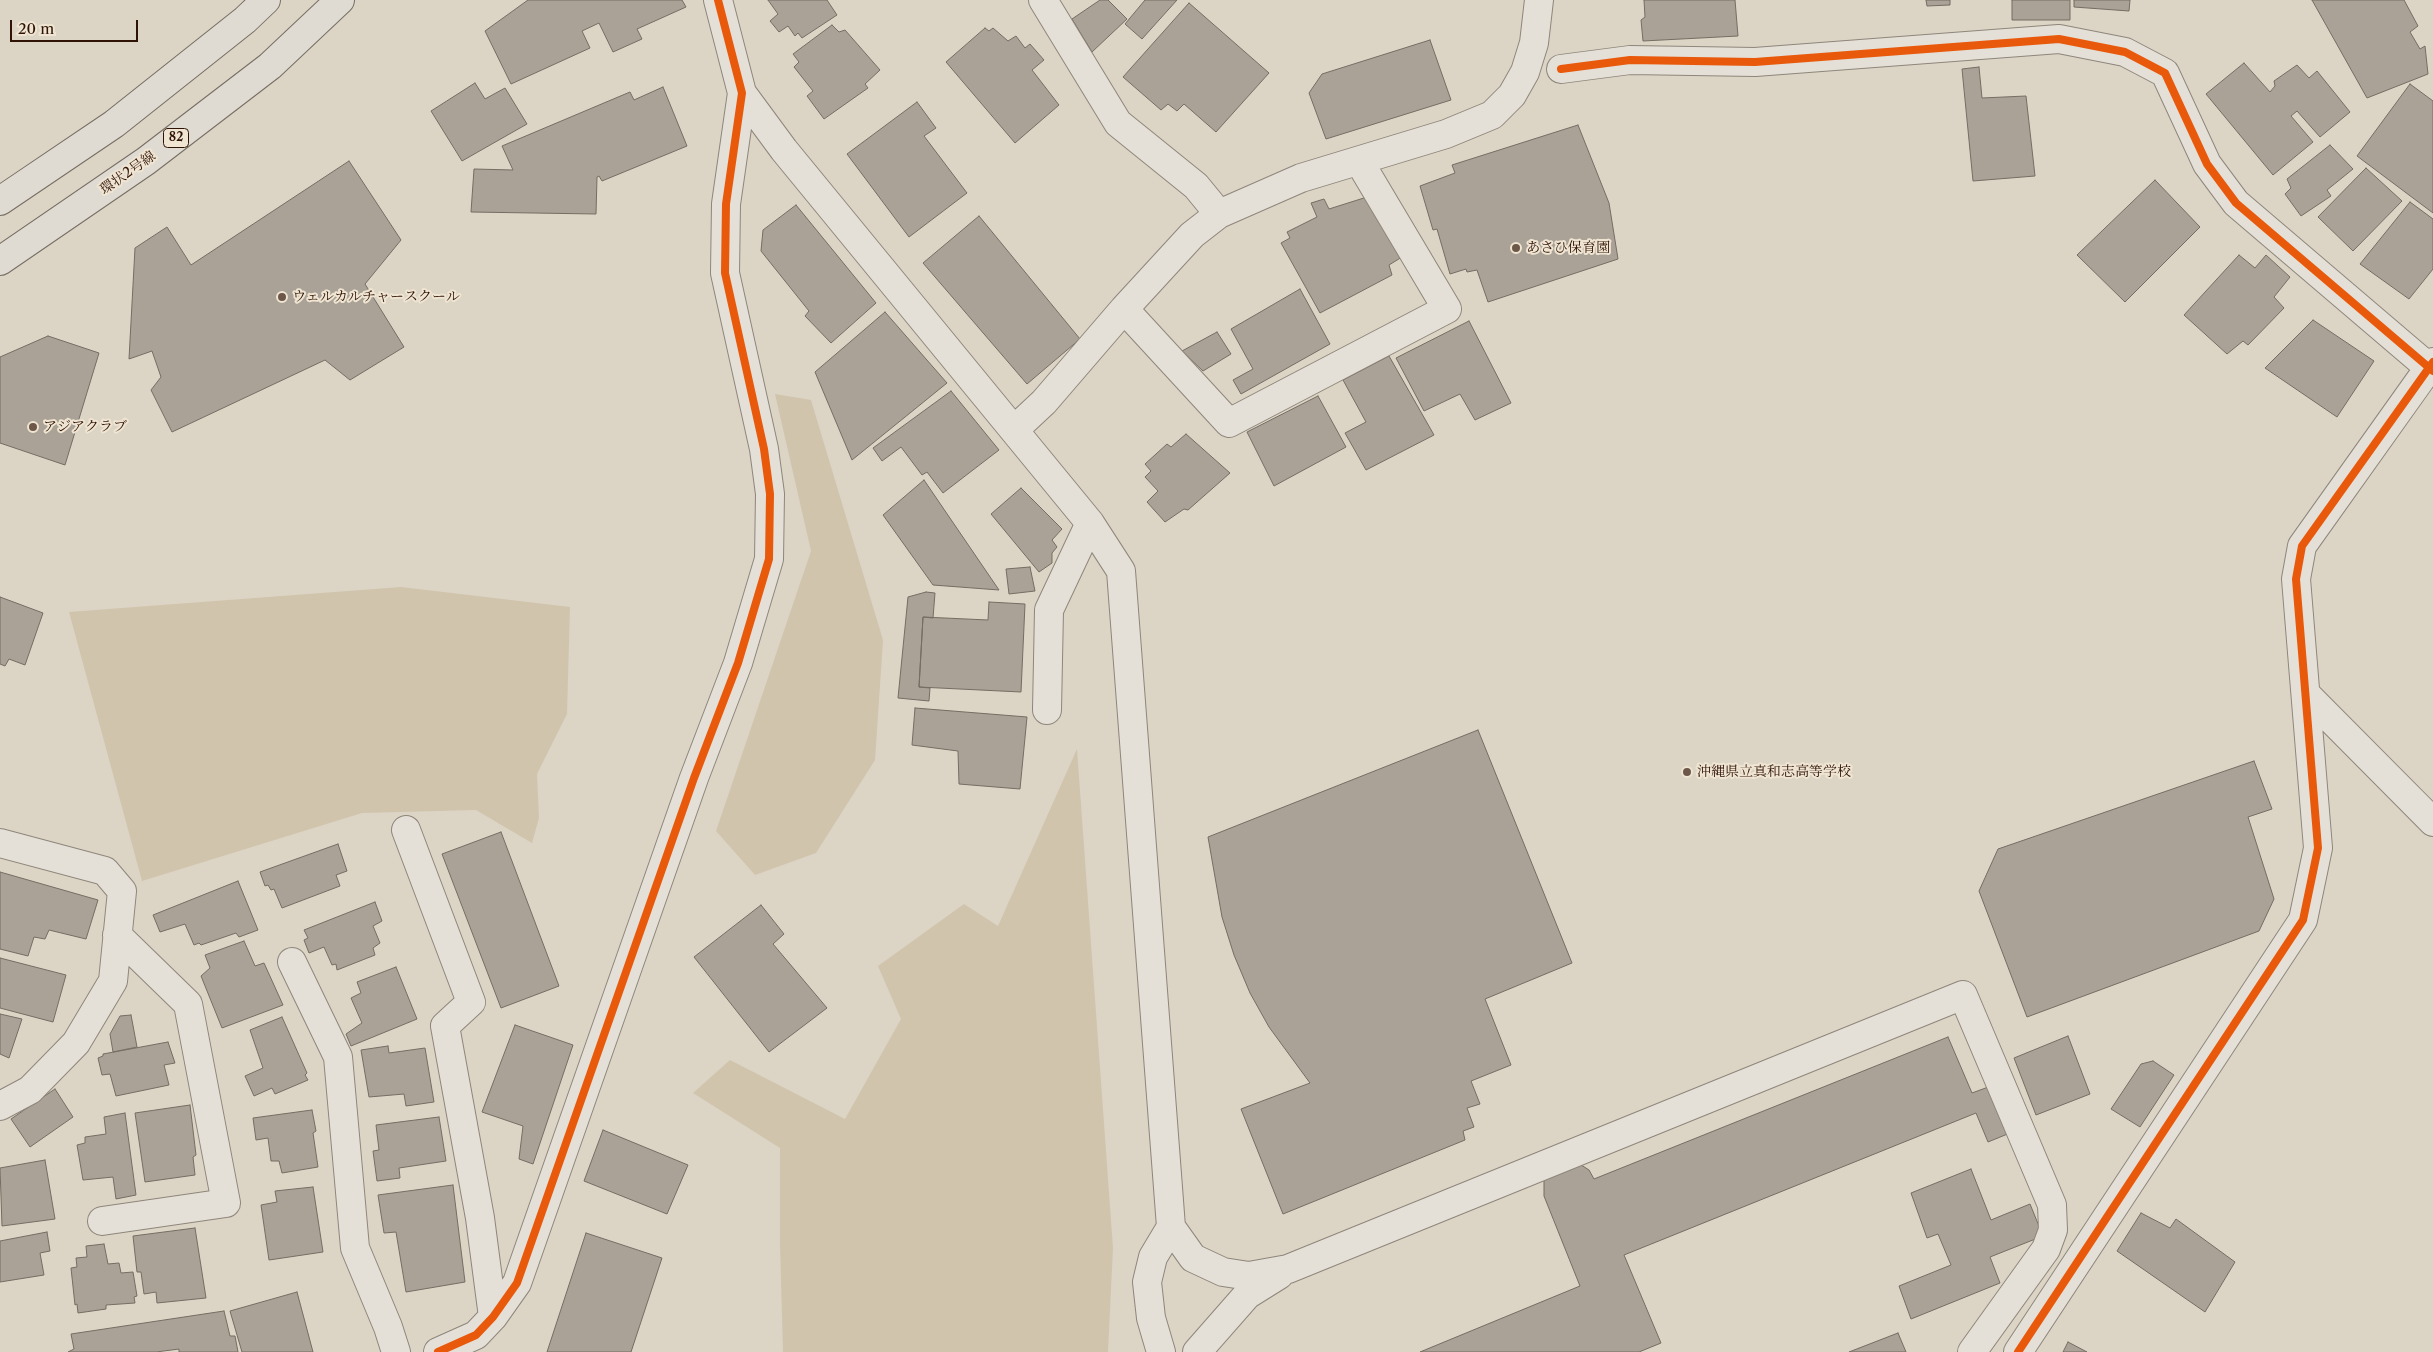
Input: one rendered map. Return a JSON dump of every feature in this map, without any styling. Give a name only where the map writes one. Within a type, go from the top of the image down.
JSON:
[{"type":"main road","points":[[0,201],[114,124],[245,20],[266,0]]},
{"type":"main road","name":"環状2号線","points":[[0,261],[154,155],[270,66],[340,0]]},
{"type":"street","points":[[718,0],[742,93],[784,150],[1090,523],[1121,571],[1171,1227],[1193,1258],[1223,1272],[1249,1276],[1288,1269]]},
{"type":"street","points":[[1043,0],[1118,123],[1196,186],[1218,214]]},
{"type":"street","points":[[1014,430],[1044,402],[1124,308],[1192,234],[1218,214],[1301,178],[1446,134],[1492,115],[1512,95],[1525,72],[1534,43],[1539,0]]},
{"type":"street","points":[[1561,69],[1630,60],[1755,62],[2059,39],[2126,52],[2165,73],[2207,164],[2236,203],[2431,367],[2302,546],[2296,579],[2307,695],[2318,848],[2303,920],[2018,1352]]},
{"type":"street","points":[[438,1352],[474,1346],[476,1335],[493,1317],[517,1283],[694,778],[738,663],[769,559],[770,494],[764,449],[725,273],[726,204],[742,93]]},
{"type":"street","points":[[1124,308],[1229,423],[1447,310],[1359,161]]},
{"type":"street","points":[[1047,710],[1049,610],[1090,523]]},
{"type":"street","points":[[2307,695],[2433,822]]},
{"type":"street","points":[[406,830],[471,1002],[445,1026],[480,1218],[493,1317]]},
{"type":"street","points":[[0,843],[105,871],[122,891],[113,981],[76,1043],[30,1090],[0,1106]]},
{"type":"street","points":[[102,1221],[226,1203],[188,1004],[117,935]]},
{"type":"street","points":[[292,962],[338,1057],[355,1248],[388,1327],[396,1352]]},
{"type":"street","points":[[1197,1352],[1247,1295],[1288,1269],[1963,995],[2052,1205],[2053,1230],[2046,1249],[1972,1352]]},
{"type":"street","points":[[1162,1352],[1151,1318],[1147,1282],[1153,1257],[1171,1227]]},
{"type":"shaded area","points":[[775,394],[811,400],[883,640],[875,760],[816,853],[755,875],[716,831],[811,551]]},
{"type":"shaded area","points":[[401,587],[570,607],[567,714],[537,774],[539,818],[532,843],[476,810],[362,813],[142,881],[69,612]]},
{"type":"shaded area","points":[[1077,749],[1113,1248],[1108,1352],[783,1352],[780,1148],[693,1093],[730,1060],[845,1119],[901,1019],[878,966],[964,904],[998,926]]},
{"type":"building","points":[[528,0],[682,0],[686,7],[637,29],[642,39],[613,52],[599,23],[582,31],[590,48],[511,84],[485,31]]},
{"type":"building","points":[[768,0],[827,0],[837,15],[802,38],[798,33],[795,36],[788,26],[779,32],[770,21],[778,14]]},
{"type":"building","points":[[1100,0],[1108,0],[1127,19],[1092,52],[1072,19]]},
{"type":"building","points":[[1145,0],[1177,0],[1142,39],[1125,24]]},
{"type":"building","points":[[1644,0],[1735,0],[1738,36],[1643,41],[1641,20],[1645,17]]},
{"type":"building","points":[[1926,0],[1950,0],[1950,5],[1927,6]]},
{"type":"building","points":[[2012,0],[2070,0],[2070,20],[2012,20]]},
{"type":"building","points":[[2074,0],[2130,0],[2129,11],[2074,7]]},
{"type":"building","points":[[2312,0],[2404,0],[2418,26],[2410,32],[2420,49],[2425,46],[2428,74],[2367,98]]},
{"type":"building","points":[[1189,3],[1269,73],[1216,132],[1184,104],[1177,111],[1168,104],[1161,110],[1123,77]]},
{"type":"building","points":[[832,25],[839,32],[845,30],[880,70],[865,84],[868,88],[824,119],[807,96],[813,91],[794,67],[799,62],[793,54]]},
{"type":"building","points":[[985,28],[989,31],[993,28],[1008,41],[1016,36],[1025,48],[1030,44],[1044,60],[1032,70],[1059,105],[1015,143],[946,62]]},
{"type":"building","points":[[1430,40],[1451,100],[1326,139],[1309,93],[1322,74]]},
{"type":"building","points":[[2244,63],[2270,92],[2275,86],[2274,81],[2297,65],[2309,78],[2317,71],[2350,112],[2320,137],[2297,111],[2291,116],[2313,142],[2273,175],[2206,94]]},
{"type":"building","points":[[1979,67],[1982,98],[2026,96],[2035,176],[1973,181],[1962,69]]},
{"type":"building","points":[[475,83],[485,99],[505,88],[527,124],[462,161],[431,111]]},
{"type":"building","points":[[2410,84],[2433,101],[2433,213],[2357,156]]},
{"type":"building","points":[[663,87],[687,146],[602,181],[599,176],[597,177],[596,214],[471,212],[474,169],[513,170],[502,146],[630,92],[634,100]]},
{"type":"building","points":[[917,102],[936,128],[924,136],[967,193],[909,237],[847,154]]},
{"type":"building","points":[[1578,125],[1609,203],[1618,259],[1488,302],[1477,270],[1467,272],[1466,269],[1450,274],[1437,229],[1433,230],[1420,186],[1455,173],[1452,165]]},
{"type":"building","points":[[2330,145],[2353,169],[2327,190],[2331,196],[2301,216],[2285,194],[2291,188],[2287,179]]},
{"type":"building","points":[[349,161],[401,240],[365,284],[404,347],[350,380],[325,360],[172,432],[151,390],[161,377],[152,351],[129,359],[135,248],[167,227],[191,265]]},
{"type":"building","points":[[2366,168],[2402,201],[2353,251],[2318,217]]},
{"type":"building","points":[[2155,180],[2200,227],[2125,302],[2077,255]]},
{"type":"building","points":[[1367,197],[1402,257],[1389,265],[1392,275],[1320,313],[1281,243],[1290,238],[1287,232],[1317,217],[1311,203],[1324,199],[1329,209]]},
{"type":"building","points":[[2410,202],[2433,219],[2433,269],[2409,299],[2360,264]]},
{"type":"building","points":[[796,205],[876,303],[831,343],[805,316],[809,311],[761,251],[763,230]]},
{"type":"building","points":[[979,216],[1080,339],[1027,384],[923,263]]},
{"type":"building","points":[[2239,255],[2255,268],[2266,255],[2290,277],[2274,297],[2284,308],[2248,345],[2243,341],[2227,354],[2184,315]]},
{"type":"building","points":[[1300,289],[1330,344],[1241,394],[1233,380],[1253,369],[1231,329]]},
{"type":"building","points":[[885,312],[947,383],[852,460],[815,372]]},
{"type":"building","points":[[2313,320],[2374,361],[2337,417],[2265,368]]},
{"type":"building","points":[[1469,321],[1511,403],[1475,420],[1460,394],[1424,411],[1396,358]]},
{"type":"building","points":[[1217,332],[1231,354],[1203,371],[1182,351]]},
{"type":"building","points":[[48,336],[99,353],[65,465],[0,443],[0,357]]},
{"type":"building","points":[[1389,356],[1434,435],[1366,470],[1345,433],[1366,422],[1343,380]]},
{"type":"building","points":[[951,391],[999,450],[943,493],[927,472],[922,475],[901,447],[882,461],[873,448]]},
{"type":"building","points":[[1318,396],[1346,447],[1274,486],[1247,432]]},
{"type":"building","points":[[1186,434],[1230,473],[1188,510],[1184,509],[1165,522],[1147,502],[1158,491],[1145,477],[1151,471],[1145,464],[1167,444],[1171,447]]},
{"type":"building","points":[[924,480],[999,590],[933,585],[883,515]]},
{"type":"building","points":[[1021,488],[1062,529],[1052,540],[1057,547],[1052,553],[1052,563],[1039,572],[991,514]]},
{"type":"building","points":[[1030,567],[1035,591],[1009,594],[1006,569]]},
{"type":"building","points":[[926,592],[935,593],[933,618],[923,617],[919,687],[930,688],[929,701],[898,698],[908,597]]},
{"type":"building","points":[[0,597],[43,613],[25,665],[9,659],[5,666],[0,664]]},
{"type":"building","points":[[989,602],[1025,604],[1021,692],[919,687],[923,617],[988,620]]},
{"type":"building","points":[[915,708],[1027,717],[1020,789],[959,784],[958,751],[912,745]]},
{"type":"building","points":[[1478,730],[1572,963],[1485,999],[1511,1065],[1471,1081],[1480,1104],[1467,1108],[1474,1127],[1463,1131],[1465,1140],[1283,1214],[1241,1109],[1310,1083],[1269,1027],[1250,993],[1234,955],[1222,917],[1208,837]]},
{"type":"building","points":[[2254,761],[2272,809],[2248,817],[2274,899],[2259,931],[2027,1017],[1979,891],[1998,849]]},
{"type":"building","points":[[501,832],[559,986],[501,1008],[442,854]]},
{"type":"building","points":[[338,844],[347,871],[336,875],[340,886],[282,908],[274,889],[271,890],[268,885],[265,886],[260,872]]},
{"type":"building","points":[[0,872],[98,900],[86,939],[49,930],[45,939],[34,937],[28,956],[0,949]]},
{"type":"building","points":[[238,881],[258,930],[239,937],[236,933],[201,945],[199,943],[194,945],[185,924],[160,932],[153,915]]},
{"type":"building","points":[[375,902],[382,921],[373,926],[380,943],[373,948],[375,955],[337,970],[336,964],[332,965],[324,947],[309,953],[304,940],[308,938],[304,930]]},
{"type":"building","points":[[761,905],[784,934],[773,944],[827,1008],[769,1052],[694,957]]},
{"type":"building","points":[[244,941],[255,966],[264,963],[283,1005],[222,1028],[201,976],[210,968],[205,955]]},
{"type":"building","points":[[0,958],[66,975],[53,1022],[0,1008]]},
{"type":"building","points":[[396,967],[417,1019],[351,1046],[346,1034],[362,1023],[351,998],[361,993],[357,982]]},
{"type":"building","points":[[0,1014],[22,1019],[9,1058],[0,1054]]},
{"type":"building","points":[[131,1015],[137,1047],[113,1052],[110,1034],[120,1016]]},
{"type":"building","points":[[282,1017],[307,1073],[305,1075],[308,1080],[275,1094],[272,1088],[254,1096],[245,1076],[263,1068],[250,1030]]},
{"type":"building","points":[[515,1025],[573,1045],[533,1164],[519,1159],[523,1126],[482,1112]]},
{"type":"building","points":[[2068,1036],[2090,1094],[2036,1115],[2014,1058]]},
{"type":"building","points":[[1948,1037],[1972,1093],[1991,1086],[2010,1133],[1988,1142],[1976,1113],[1624,1255],[1661,1343],[1639,1352],[1420,1352],[1580,1286],[1544,1196],[1544,1181],[1551,1169],[1578,1163],[1589,1170],[1594,1179]]},
{"type":"building","points":[[168,1042],[175,1063],[164,1065],[169,1085],[116,1096],[110,1074],[102,1075],[98,1058],[103,1056],[103,1054]]},
{"type":"building","points":[[388,1046],[389,1053],[425,1048],[434,1102],[406,1106],[404,1094],[369,1097],[361,1050]]},
{"type":"building","points":[[2153,1061],[2174,1075],[2140,1127],[2111,1109],[2141,1064]]},
{"type":"building","points":[[55,1089],[73,1117],[30,1147],[11,1119]]},
{"type":"building","points":[[190,1105],[196,1155],[193,1157],[195,1175],[145,1182],[135,1113]]},
{"type":"building","points":[[312,1110],[316,1131],[313,1133],[318,1167],[282,1173],[279,1161],[271,1161],[268,1138],[256,1140],[253,1118]]},
{"type":"building","points":[[125,1113],[136,1195],[116,1199],[113,1177],[83,1180],[77,1145],[85,1143],[85,1137],[106,1134],[104,1117]]},
{"type":"building","points":[[439,1117],[446,1161],[399,1168],[400,1178],[377,1181],[373,1151],[379,1150],[376,1125]]},
{"type":"building","points":[[603,1130],[688,1165],[667,1214],[584,1181]]},
{"type":"building","points":[[45,1160],[55,1219],[2,1226],[0,1168]]},
{"type":"building","points":[[1971,1169],[1991,1220],[2030,1204],[2043,1236],[1990,1257],[2000,1283],[1911,1319],[1899,1286],[1951,1265],[1938,1234],[1927,1238],[1911,1193]]},
{"type":"building","points":[[453,1185],[465,1282],[406,1292],[396,1232],[384,1233],[378,1195]]},
{"type":"building","points":[[313,1187],[323,1252],[269,1260],[261,1205],[277,1202],[275,1191]]},
{"type":"building","points":[[2141,1213],[2170,1228],[2176,1219],[2235,1262],[2205,1312],[2117,1251]]},
{"type":"building","points":[[195,1228],[206,1298],[157,1303],[156,1292],[144,1294],[141,1272],[137,1272],[133,1236]]},
{"type":"building","points":[[47,1232],[50,1251],[40,1253],[44,1275],[0,1282],[0,1241]]},
{"type":"building","points":[[586,1233],[662,1258],[631,1352],[547,1352]]},
{"type":"building","points":[[104,1244],[108,1264],[119,1263],[121,1273],[133,1272],[137,1296],[134,1297],[135,1303],[106,1305],[106,1309],[78,1313],[77,1304],[75,1305],[71,1268],[77,1267],[76,1258],[87,1257],[86,1246]]},
{"type":"building","points":[[297,1292],[313,1352],[242,1352],[230,1311]]},
{"type":"building","points":[[224,1311],[230,1336],[235,1336],[238,1352],[179,1352],[179,1349],[156,1352],[68,1352],[74,1349],[71,1334]]},
{"type":"building","points":[[1898,1333],[1906,1352],[1849,1352]]},
{"type":"building","points":[[2068,1342],[2087,1352],[2063,1352]]},
{"type":"cycle path","points":[[438,1352],[476,1335],[493,1317],[517,1283],[694,778],[738,663],[769,559],[770,494],[764,449],[725,273],[726,204],[742,93],[718,0]]},
{"type":"cycle path","points":[[1561,69],[1630,60],[1755,62],[2059,39],[2125,52],[2165,73],[2207,164],[2236,203],[2433,371]]},
{"type":"cycle path","points":[[2018,1352],[2303,920],[2318,848],[2296,579],[2302,546],[2433,362]]},
{"type":"place","name":"あさひ保育園","points":[[1516,248]]},
{"type":"place","name":"ウェルカルチャースクール","points":[[282,297]]},
{"type":"place","name":"アジアクラブ","points":[[33,427]]},
{"type":"place","name":"沖縄県立真和志高等学校","points":[[1687,772]]}]
